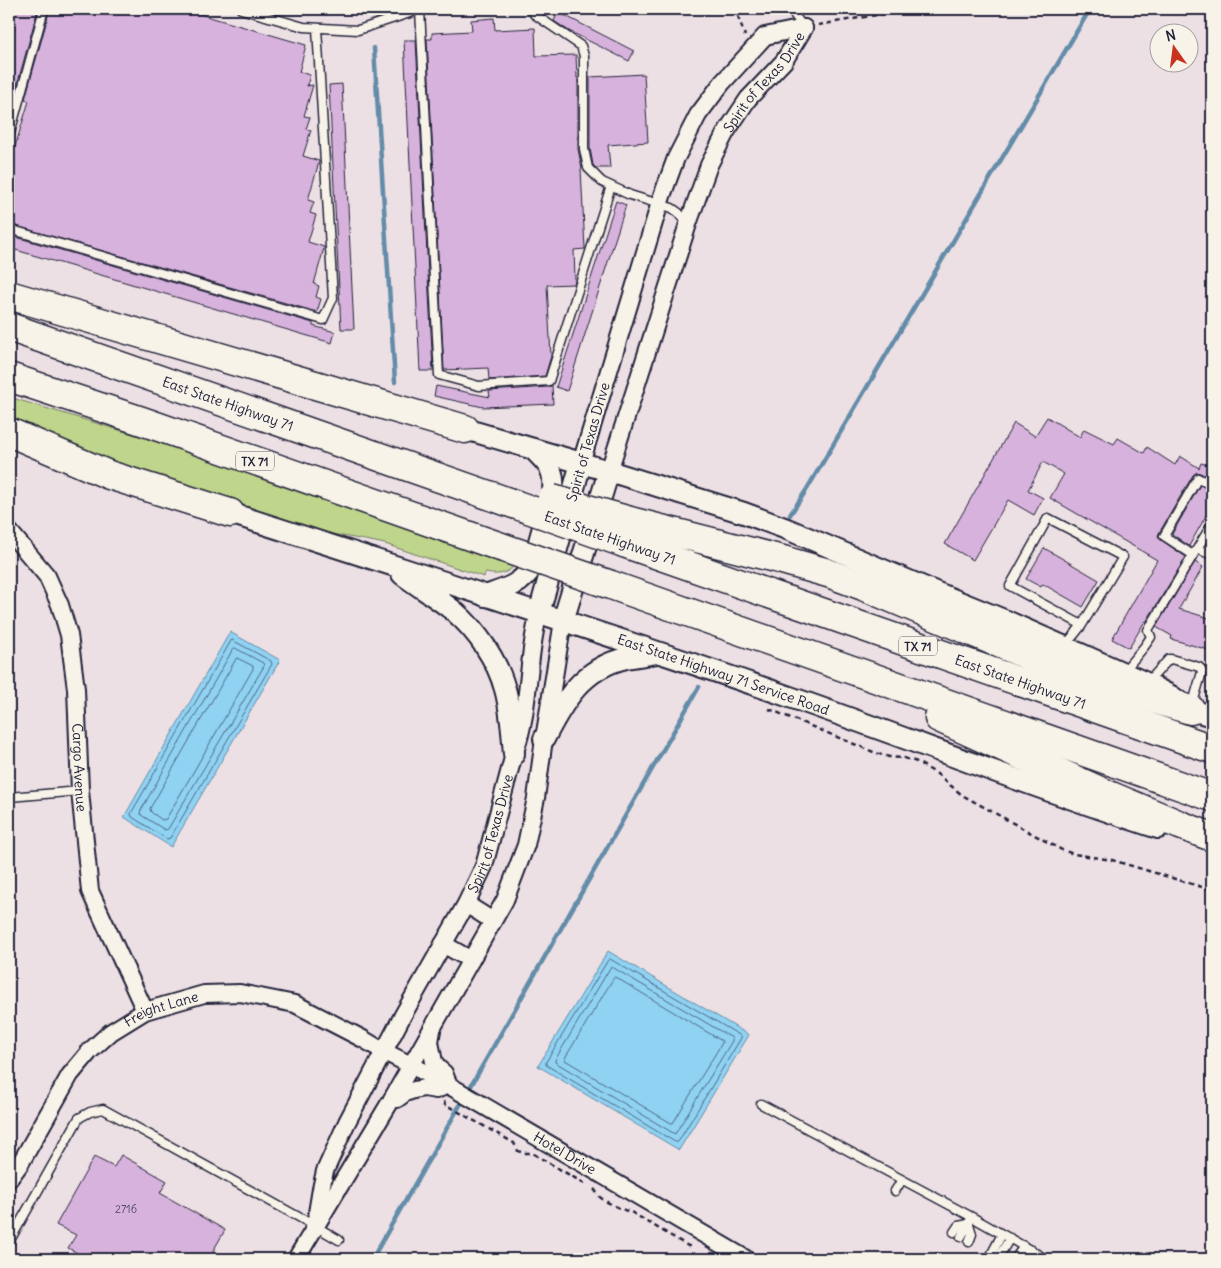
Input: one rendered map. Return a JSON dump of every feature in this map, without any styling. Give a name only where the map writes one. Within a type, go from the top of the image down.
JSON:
[{"type":"highway","points":[[9,295],[465,429]]},
{"type":"highway","name":"East State Highway 71","points":[[9,327],[379,457],[482,479],[516,496],[582,508],[627,532],[1212,749]]},
{"type":"highway","name":"TX 71","points":[[9,377],[142,421],[1212,797]]},
{"type":"highway","points":[[9,432],[109,475],[230,513]]},
{"type":"highway","points":[[627,532],[779,558],[828,573],[1039,660],[1108,686],[1154,701],[1202,713]]},
{"type":"highway","points":[[877,680],[904,701],[927,712],[1111,796],[1212,837]]},
{"type":"highway","points":[[1070,747],[1157,765],[1212,784]]},
{"type":"street","name":"Spirit of Texas Drive","points":[[315,1226],[320,1189],[325,1171],[347,1122],[383,1051],[466,904],[484,866],[519,741],[528,691],[535,628],[539,613],[581,462],[659,204],[676,158],[698,115],[722,83],[765,36],[804,28]]},
{"type":"street","name":"Spirit of Texas Drive","points":[[296,1259],[392,1099],[505,900],[526,845],[536,798],[563,621],[688,224],[709,165],[726,132],[748,99],[784,61],[804,28]]},
{"type":"street","points":[[465,429],[581,462],[744,513],[809,537],[1146,683],[1202,713]]},
{"type":"street","points":[[485,596],[517,584],[526,577],[532,567],[554,492],[552,470],[533,449]]},
{"type":"street","name":"East State Highway 71 Service Road","points":[[230,513],[659,653],[859,721],[1096,808],[1212,845]]},
{"type":"street","name":"Cargo Avenue","points":[[9,531],[47,576],[60,605],[69,635],[76,689],[80,791],[90,891],[145,1011]]},
{"type":"street","points":[[390,565],[454,612],[465,622],[489,652],[504,688],[511,724],[514,754]]},
{"type":"street","points":[[544,739],[565,702],[576,687],[588,676],[603,667],[625,658],[659,653]]},
{"type":"street","points":[[466,904],[493,921]]},
{"type":"street","points":[[443,944],[471,960]]},
{"type":"street","name":"Freight Lane","points":[[9,1179],[20,1164],[70,1075],[90,1051],[111,1032],[145,1011],[204,994],[240,993],[295,1004],[383,1051]]},
{"type":"street","points":[[392,1099],[397,1099],[405,1093],[424,1088],[436,1090],[453,1088],[444,1073],[434,1062],[430,1042],[432,1028]]},
{"type":"street","name":"Hotel Drive","points":[[383,1051],[473,1099],[746,1259]]},
{"type":"lane","points":[[9,137],[44,9]]},
{"type":"lane","points":[[241,9],[304,27],[358,30],[421,9],[439,375],[479,386],[549,381],[610,186]]},
{"type":"lane","points":[[532,9],[534,14],[581,46],[584,56],[584,150],[588,168],[602,182],[610,186],[630,195],[672,208],[688,224]]},
{"type":"lane","points":[[790,9],[804,28]]},
{"type":"lane","points":[[9,230],[323,320],[333,298],[317,28]]},
{"type":"lane","points":[[1212,485],[1198,478],[1164,536],[1195,552],[1212,554]]},
{"type":"lane","points":[[1064,648],[1082,625],[1123,557],[1048,518],[1010,586],[1082,625]]},
{"type":"lane","points":[[1122,673],[1144,647],[1150,637],[1148,630],[1212,524]]},
{"type":"lane","points":[[1146,683],[1167,660],[1172,659],[1202,669],[1202,713]]},
{"type":"lane","points":[[9,797],[80,791]]},
{"type":"lane","points":[[761,1104],[902,1180],[971,1221],[1010,1238],[1041,1258]]},
{"type":"lane","points":[[9,1242],[79,1118],[90,1112],[103,1109],[339,1240]]},
{"type":"lane","points":[[895,1191],[902,1180]]},
{"type":"lane","points":[[957,1235],[958,1226],[971,1221]]},
{"type":"lane","points":[[969,1242],[972,1234],[971,1221]]},
{"type":"lane","points":[[992,1253],[1002,1234]]},
{"type":"lane","points":[[998,1258],[1010,1238]]},
{"type":"lane","points":[[1016,1259],[1028,1248]]},
{"type":"lane","points":[[1026,1259],[1028,1248]]},
{"type":"path","points":[[804,28],[900,11]]},
{"type":"path","points":[[738,16],[746,39]]},
{"type":"path","points":[[761,706],[876,753],[917,762],[937,774],[962,795],[1062,850],[1074,854],[1112,860],[1212,890]]},
{"type":"path","points":[[448,1106],[514,1143],[518,1151],[532,1154],[596,1190],[600,1197],[630,1212],[682,1243]]},
{"type":"green space","points":[[9,397],[139,436],[220,463],[513,567],[507,572],[500,574],[485,573],[484,577],[385,544],[313,530],[229,503],[9,426]]},
{"type":"water","points":[[230,632],[280,660],[171,847],[124,817]]},
{"type":"water","points":[[608,951],[749,1035],[679,1150],[538,1066]]},
{"type":"building","points":[[9,9],[38,9],[14,96],[9,94]]},
{"type":"building","points":[[50,9],[84,9],[99,13],[99,9],[182,9],[306,45],[299,72],[310,75],[307,86],[313,85],[304,116],[310,117],[306,129],[311,130],[303,156],[319,161],[308,200],[314,202],[310,213],[316,215],[308,242],[324,247],[314,284],[319,286],[316,297],[321,299],[317,312],[9,224],[9,166],[29,101],[25,99]]},
{"type":"building","points":[[558,12],[634,51],[629,61],[569,31],[554,21]]},
{"type":"building","points":[[494,18],[495,30],[535,28],[536,56],[576,55],[578,78],[578,149],[582,169],[585,249],[574,250],[574,284],[547,285],[551,356],[545,376],[489,380],[488,368],[444,370],[427,39],[432,39],[432,33],[472,31],[471,20]]},
{"type":"building","points":[[404,40],[416,40],[433,371],[420,371]]},
{"type":"building","points":[[644,74],[648,142],[608,145],[610,168],[596,168],[593,165],[590,148],[590,77]]},
{"type":"building","points":[[342,84],[354,329],[341,329],[329,85]]},
{"type":"building","points":[[616,201],[626,205],[567,391],[556,387]]},
{"type":"building","points":[[9,235],[313,323],[313,326],[335,332],[332,343],[9,248]]},
{"type":"building","points":[[552,385],[553,404],[483,407],[434,396],[436,386],[490,397],[489,391],[549,387]]},
{"type":"building","points":[[1047,417],[1080,437],[1084,429],[1114,444],[1118,438],[1144,453],[1147,447],[1175,465],[1180,456],[1199,468],[1201,463],[1212,466],[1212,479],[1197,472],[1193,475],[1159,533],[1158,536],[1161,540],[1186,557],[1129,648],[1112,639],[1157,560],[1050,498],[1064,474],[1043,462],[1028,490],[1043,498],[1034,515],[1008,500],[973,560],[945,544],[1014,423],[1035,436]]},
{"type":"building","points":[[1200,485],[1212,491],[1212,505],[1189,546],[1172,534]]},
{"type":"building","points":[[1044,548],[1099,580],[1083,607],[1043,584],[1041,587],[1026,579]]},
{"type":"building","points":[[1195,562],[1203,567],[1179,609],[1212,619],[1212,651],[1171,639],[1172,636],[1156,627]]},
{"type":"building","points":[[121,1155],[167,1181],[160,1193],[225,1230],[213,1251],[216,1259],[89,1259],[68,1248],[76,1235],[56,1225],[94,1157],[114,1167]]},
{"type":"waterway","points":[[790,515],[1090,9]]},
{"type":"waterway","points":[[374,48],[395,382]]},
{"type":"waterway","points":[[372,1259],[699,687]]}]
